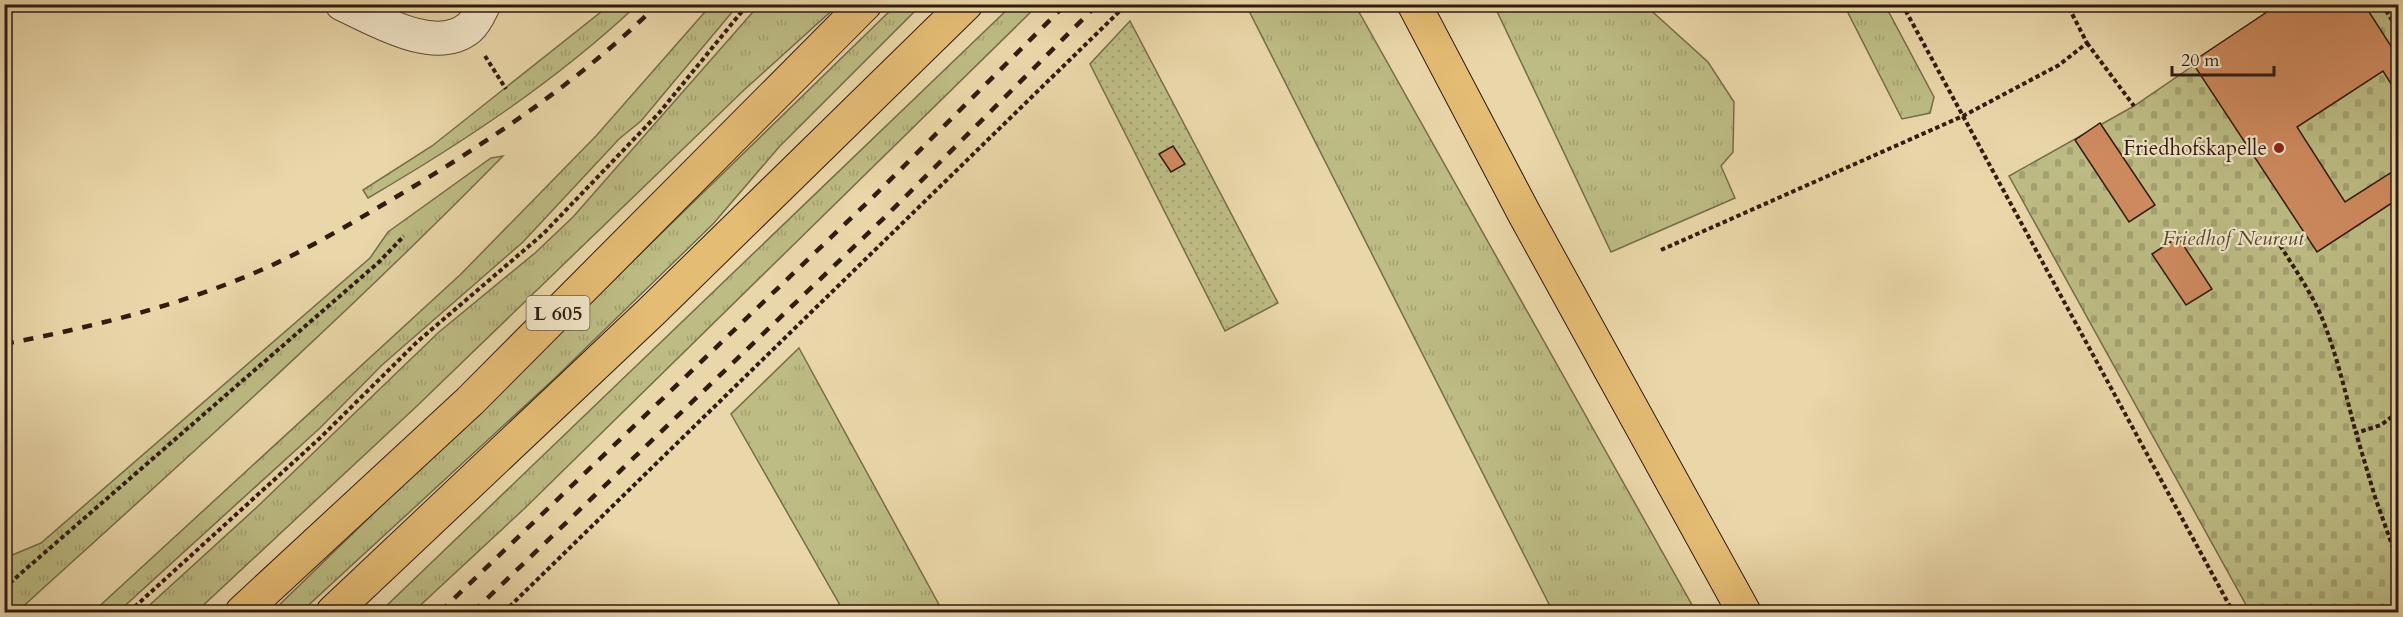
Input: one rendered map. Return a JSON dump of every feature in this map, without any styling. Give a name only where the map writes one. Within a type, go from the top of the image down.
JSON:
[{"type":"main road","name":"L 605","points":[[242,612],[470,401],[865,4]]},
{"type":"main road","name":"L 605","points":[[333,612],[627,335],[966,4]]},
{"type":"main road","points":[[1414,4],[1525,215],[1744,612]]},
{"type":"lane","points":[[342,4],[419,38],[448,38],[468,29],[484,4]]},
{"type":"path","points":[[129,612],[320,438],[417,342],[481,290],[543,234],[659,113],[748,4]]},
{"type":"path","points":[[504,612],[1127,4]]},
{"type":"path","points":[[1902,4],[2233,612]]},
{"type":"path","points":[[2067,4],[2086,43],[2134,106]]},
{"type":"path","points":[[2382,4],[2398,30]]},
{"type":"path","points":[[1661,250],[1963,116],[2059,65],[2086,43]]},
{"type":"path","points":[[4,588],[379,262],[404,236]]},
{"type":"path","points":[[2276,239],[2306,285],[2320,313],[2332,346],[2375,497],[2398,562]]},
{"type":"path","points":[[2356,433],[2381,425],[2398,412]]},
{"type":"green space","points":[[611,4],[637,5],[542,85],[439,155],[368,198],[363,190],[432,146]]},
{"type":"green space","points":[[711,5],[738,5],[641,121],[619,139],[523,242],[382,365],[320,428],[118,612],[93,612],[461,274],[596,136]]},
{"type":"green space","points":[[759,5],[838,5],[744,90],[418,405],[196,612],[142,612],[256,508],[439,332],[535,253],[573,217]]},
{"type":"green space","points":[[896,5],[921,5],[779,147],[713,224],[554,379],[301,612],[272,612]]},
{"type":"green space","points":[[1012,5],[1038,5],[525,508],[413,612],[380,612]]},
{"type":"green space","points":[[1246,5],[1355,5],[1696,612],[1553,612]]},
{"type":"green space","points":[[1494,5],[1645,5],[1708,62],[1734,102],[1733,152],[1721,166],[1735,198],[1611,252]]},
{"type":"green space","points":[[1844,5],[1885,5],[1934,97],[1930,113],[1902,119]]},
{"type":"green space","name":"Friedhof Neureut","points":[[2282,5],[2398,5],[2398,612],[2250,612],[2009,176],[2134,106]]},
{"type":"green space","points":[[1130,21],[1278,303],[1225,331],[1090,64]]},
{"type":"green space","points":[[503,156],[324,331],[202,444],[17,612],[5,612],[5,558],[41,543],[370,258],[388,232],[491,158]]},
{"type":"green space","points":[[799,348],[943,612],[844,612],[731,414]]},
{"type":"building","name":"Friedhofskapelle","points":[[2279,4],[2364,4],[2398,57],[2398,95],[2383,71],[2297,127],[2345,202],[2398,168],[2398,199],[2317,252],[2192,62]]},
{"type":"building","points":[[2100,123],[2155,205],[2129,222],[2075,140]]},
{"type":"building","points":[[1173,146],[1185,164],[1171,172],[1159,154]]},
{"type":"building","points":[[2178,237],[2212,289],[2186,305],[2152,254]]},
{"type":"railway","points":[[4,344],[99,324],[192,297],[271,266],[307,248],[396,197],[500,132],[597,59],[658,4]]},
{"type":"railway","points":[[440,612],[872,198],[1066,4]]},
{"type":"railway","points":[[473,612],[886,216],[1098,4]]},
{"type":"place","name":"Friedhofskapelle","points":[[2279,148]]}]
